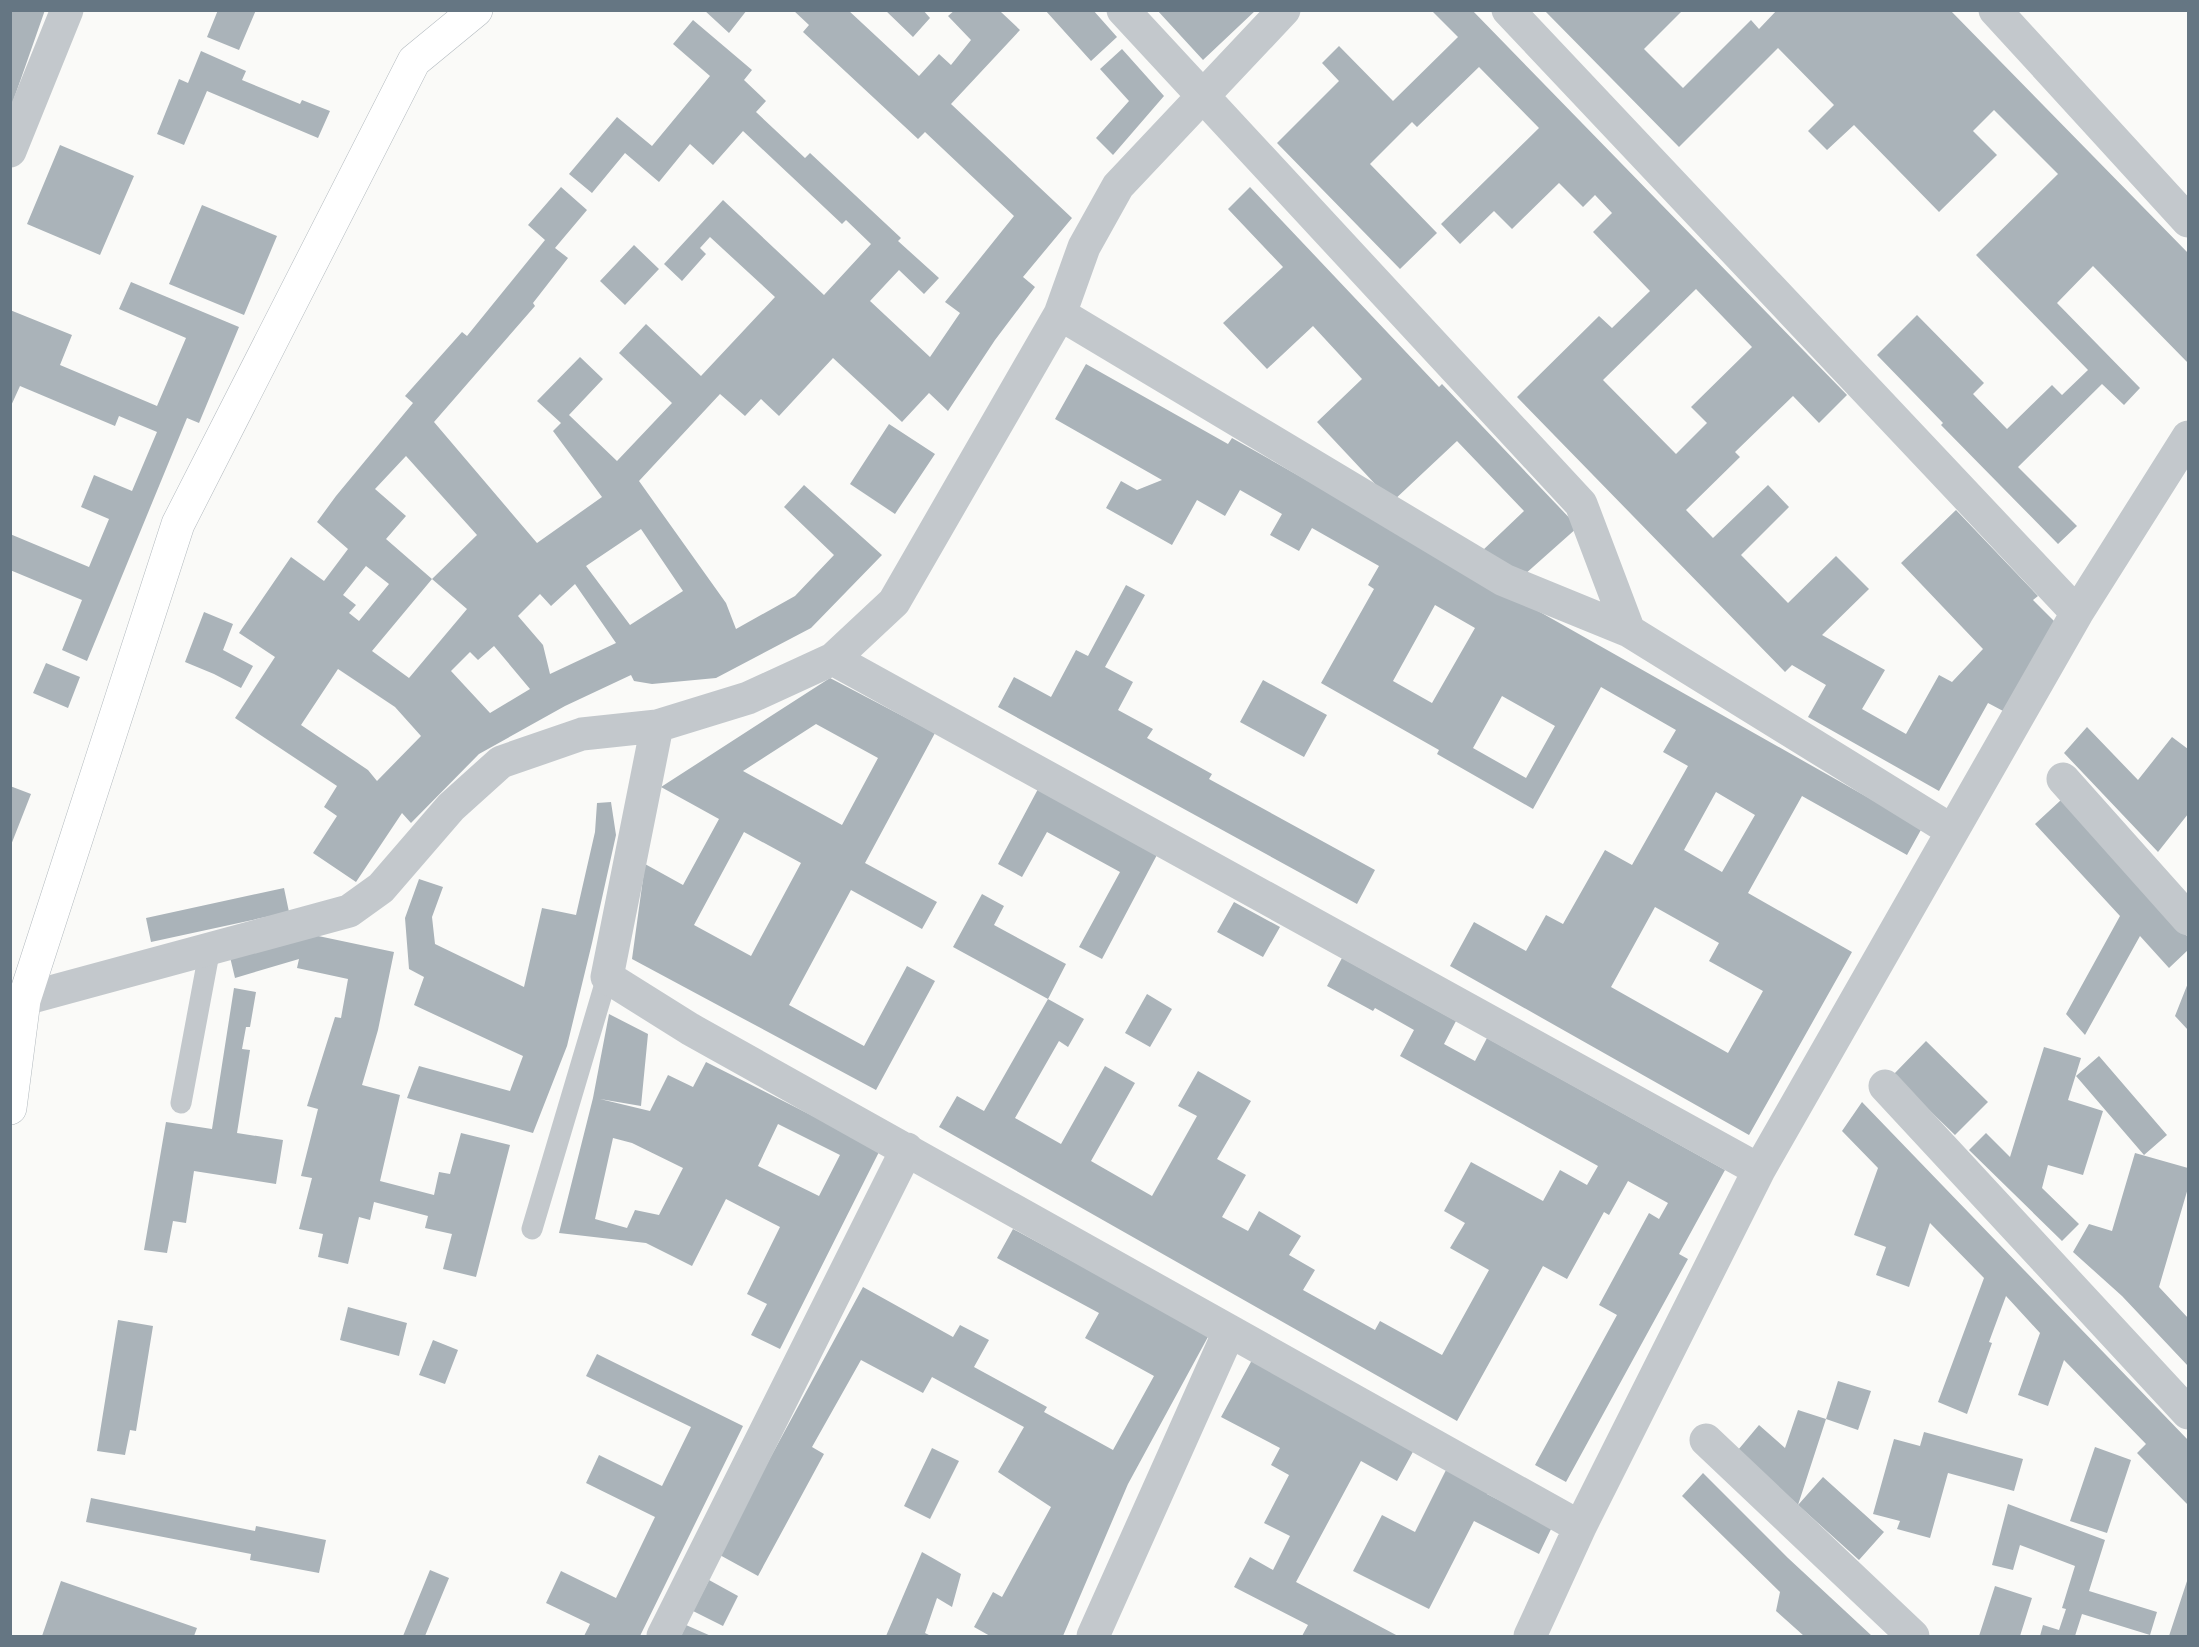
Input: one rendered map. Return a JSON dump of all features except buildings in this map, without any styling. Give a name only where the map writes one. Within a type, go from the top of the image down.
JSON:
[{"type":"main road","points":[[10,1108],[17,1001],[178,524],[414,61],[476,10]]},
{"type":"street","points":[[10,151],[67,10]]},
{"type":"street","points":[[1123,10],[1581,504],[1629,631]]},
{"type":"street","points":[[17,1001],[349,911],[381,888],[451,807],[501,762],[582,734],[657,726],[748,698],[832,659],[894,602],[1060,314],[1084,247],[1118,186],[1284,10]]},
{"type":"street","points":[[1508,10],[2077,613]]},
{"type":"street","points":[[1995,10],[2188,221]]},
{"type":"street","points":[[1060,314],[1504,580],[1629,631],[1952,830]]},
{"type":"street","points":[[1530,1636],[1580,1527],[1759,1170],[2077,613],[2188,437]]},
{"type":"street","points":[[832,659],[1759,1170]]},
{"type":"street","points":[[657,726],[607,977],[690,1029],[1580,1527]]},
{"type":"street","points":[[2062,779],[2188,919]]},
{"type":"street","points":[[1885,1086],[2188,1413]]},
{"type":"street","points":[[663,1636],[906,1149]]},
{"type":"street","points":[[1093,1636],[1229,1332]]},
{"type":"street","points":[[1706,1440],[1913,1636]]},
{"type":"lane","points":[[181,1104],[210,948]]},
{"type":"lane","points":[[532,1229],[607,977]]}]
